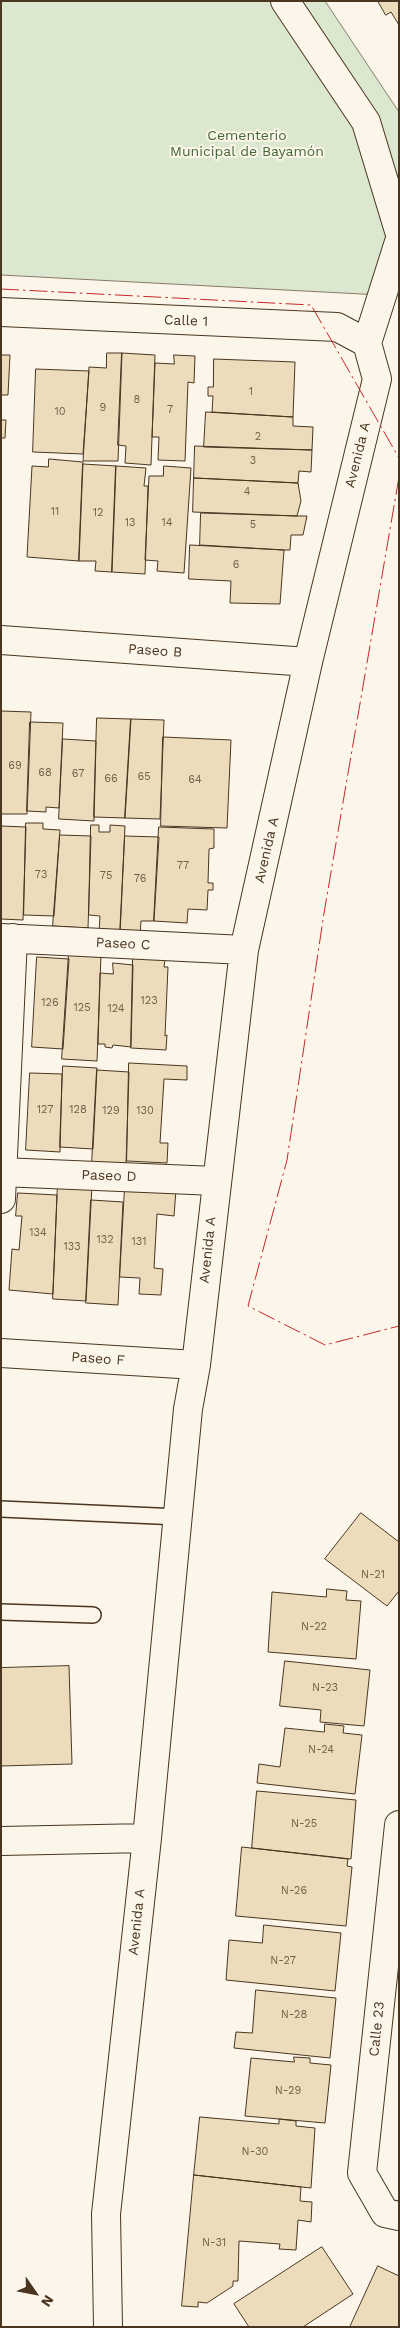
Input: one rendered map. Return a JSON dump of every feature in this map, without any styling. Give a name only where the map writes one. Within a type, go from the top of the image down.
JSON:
[{"type":"street","points":[[285,1],[366,122],[399,231]]},
{"type":"street","points":[[367,343],[399,242]]},
{"type":"street","name":"Calle 1","points":[[1,312],[337,327],[367,343]]},
{"type":"street","name":"Avenida A","points":[[108,2327],[106,2214],[147,1838],[188,1408],[196,1365],[244,950],[308,662],[377,379],[367,343]]},
{"type":"street","name":"Paseo B","points":[[1,640],[308,662]]},
{"type":"street","points":[[1,1199],[7,938]]},
{"type":"street","name":"Paseo C","points":[[7,938],[244,950]]},
{"type":"street","name":"Paseo D","points":[[2,1172],[216,1181]]},
{"type":"street","name":"Paseo F","points":[[1,1353],[196,1365]]},
{"type":"street","name":"Calle 23","points":[[399,1825],[396,1888],[362,2173],[385,2213],[399,2216]]},
{"type":"street","points":[[1,1841],[147,1838]]},
{"type":"lane","points":[[1,1509],[179,1517]]},
{"type":"lane","points":[[1,1612],[94,1615]]},
{"type":"green space","name":"Cementerio Municipal de Bayamón","points":[[1,1],[325,1],[399,112],[399,296],[1,275]]},
{"type":"building","points":[[378,1],[399,1],[399,25],[391,12],[386,15]]},
{"type":"building","points":[[107,353],[122,353],[118,461],[83,461],[89,367],[106,368]]},
{"type":"building","points":[[122,353],[155,355],[151,465],[125,463],[126,446],[118,445]]},
{"type":"building","points":[[1,355],[10,355],[8,395],[1,395]]},
{"type":"building","points":[[174,355],[195,356],[194,383],[188,382],[185,461],[158,460],[159,437],[152,437],[155,363],[174,364]]},
{"type":"building","points":[[214,359],[295,362],[293,417],[212,412],[213,396],[208,396],[208,387],[213,387]]},
{"type":"building","points":[[36,369],[89,371],[83,454],[33,452]]},
{"type":"building","points":[[206,412],[293,417],[293,426],[313,427],[312,450],[204,447]]},
{"type":"building","points":[[1,420],[6,420],[5,438],[1,438]]},
{"type":"building","points":[[195,446],[312,450],[311,472],[299,471],[298,483],[194,478]]},
{"type":"building","points":[[49,459],[83,462],[79,561],[27,557],[32,466],[48,467]]},
{"type":"building","points":[[83,464],[116,466],[112,572],[95,571],[96,561],[79,561]]},
{"type":"building","points":[[116,466],[146,468],[144,486],[148,486],[145,574],[112,572]]},
{"type":"building","points":[[164,466],[191,468],[184,573],[157,571],[158,561],[145,560],[149,476],[163,476]]},
{"type":"building","points":[[194,478],[298,483],[301,501],[297,516],[193,512]]},
{"type":"building","points":[[201,513],[307,516],[303,535],[291,535],[290,550],[284,550],[200,545]]},
{"type":"building","points":[[190,545],[284,550],[280,604],[230,603],[231,581],[189,579]]},
{"type":"building","points":[[1,711],[31,712],[27,814],[1,814]]},
{"type":"building","points":[[97,718],[131,719],[125,818],[94,817]]},
{"type":"building","points":[[131,719],[164,720],[160,819],[125,818]]},
{"type":"building","points":[[30,722],[63,723],[59,808],[46,807],[46,812],[27,811]]},
{"type":"building","points":[[163,737],[231,740],[227,828],[161,826]]},
{"type":"building","points":[[63,739],[96,741],[94,821],[59,819]]},
{"type":"building","points":[[26,823],[43,823],[43,829],[60,830],[54,916],[24,915]]},
{"type":"building","points":[[91,825],[99,825],[99,832],[110,832],[110,825],[125,826],[120,935],[99,934],[100,916],[89,915]]},
{"type":"building","points":[[1,826],[26,827],[23,920],[1,919]]},
{"type":"building","points":[[159,827],[214,829],[214,848],[209,849],[208,883],[213,883],[213,890],[208,890],[207,910],[188,909],[187,923],[154,921]]},
{"type":"building","points":[[60,835],[91,836],[88,928],[53,926]]},
{"type":"building","points":[[125,836],[159,837],[154,921],[141,921],[140,936],[120,935]]},
{"type":"building","points":[[69,953],[101,955],[97,1061],[62,1059]]},
{"type":"building","points":[[37,957],[69,959],[63,1049],[32,1047]]},
{"type":"building","points":[[133,957],[165,959],[164,967],[168,967],[166,1050],[131,1048]]},
{"type":"building","points":[[113,963],[133,965],[131,1047],[113,1045],[112,1048],[105,1047],[105,1044],[98,1044],[100,973],[113,974]]},
{"type":"building","points":[[129,1063],[187,1066],[187,1080],[164,1079],[160,1143],[168,1143],[167,1163],[127,1161]]},
{"type":"building","points":[[63,1066],[97,1068],[93,1149],[60,1147]]},
{"type":"building","points":[[97,1070],[129,1072],[126,1165],[92,1163]]},
{"type":"building","points":[[30,1073],[62,1074],[60,1152],[26,1150]]},
{"type":"building","points":[[58,1182],[92,1185],[86,1301],[53,1299]]},
{"type":"building","points":[[125,1187],[176,1190],[174,1216],[157,1214],[154,1268],[163,1269],[161,1295],[139,1294],[140,1278],[120,1277]]},
{"type":"building","points":[[18,1193],[57,1195],[53,1294],[9,1290],[12,1249],[19,1250],[22,1216],[16,1216]]},
{"type":"building","points":[[91,1200],[123,1202],[118,1305],[86,1303]]},
{"type":"building","points":[[361,1513],[399,1542],[399,1591],[387,1606],[325,1559]]},
{"type":"building","points":[[327,1589],[347,1591],[346,1600],[361,1601],[356,1659],[268,1652],[272,1592],[326,1597]]},
{"type":"building","points":[[285,1661],[370,1670],[364,1726],[320,1722],[321,1710],[280,1706]]},
{"type":"building","points":[[69,1666],[72,1764],[1,1766],[1,1668]]},
{"type":"building","points":[[325,1724],[344,1726],[343,1733],[362,1735],[355,1794],[257,1783],[259,1764],[280,1767],[285,1728],[324,1732]]},
{"type":"building","points":[[257,1791],[356,1800],[351,1859],[252,1848]]},
{"type":"building","points":[[242,1847],[348,1859],[347,1866],[352,1867],[346,1926],[236,1916]]},
{"type":"building","points":[[264,1925],[341,1933],[335,1991],[226,1980],[229,1940],[262,1943]]},
{"type":"building","points":[[256,1990],[336,1998],[330,2058],[234,2048],[236,2032],[252,2033]]},
{"type":"building","points":[[294,2057],[310,2058],[310,2063],[331,2065],[325,2123],[245,2116],[251,2058],[294,2062]]},
{"type":"building","points":[[200,2117],[279,2124],[279,2119],[296,2121],[296,2126],[315,2128],[311,2188],[194,2175]]},
{"type":"building","points":[[194,2175],[301,2187],[300,2201],[312,2202],[311,2222],[298,2220],[296,2250],[279,2249],[280,2244],[239,2241],[238,2281],[233,2281],[233,2286],[207,2303],[198,2302],[198,2307],[182,2306]]},
{"type":"building","points":[[322,2247],[353,2294],[303,2327],[249,2327],[234,2304]]},
{"type":"building","points":[[378,2266],[399,2276],[399,2327],[350,2327]]},
{"type":"power","points":[[1,289],[311,305],[399,458]]},
{"type":"power","points":[[399,477],[324,913],[287,1160],[248,1306],[325,1345],[399,1326]]}]
